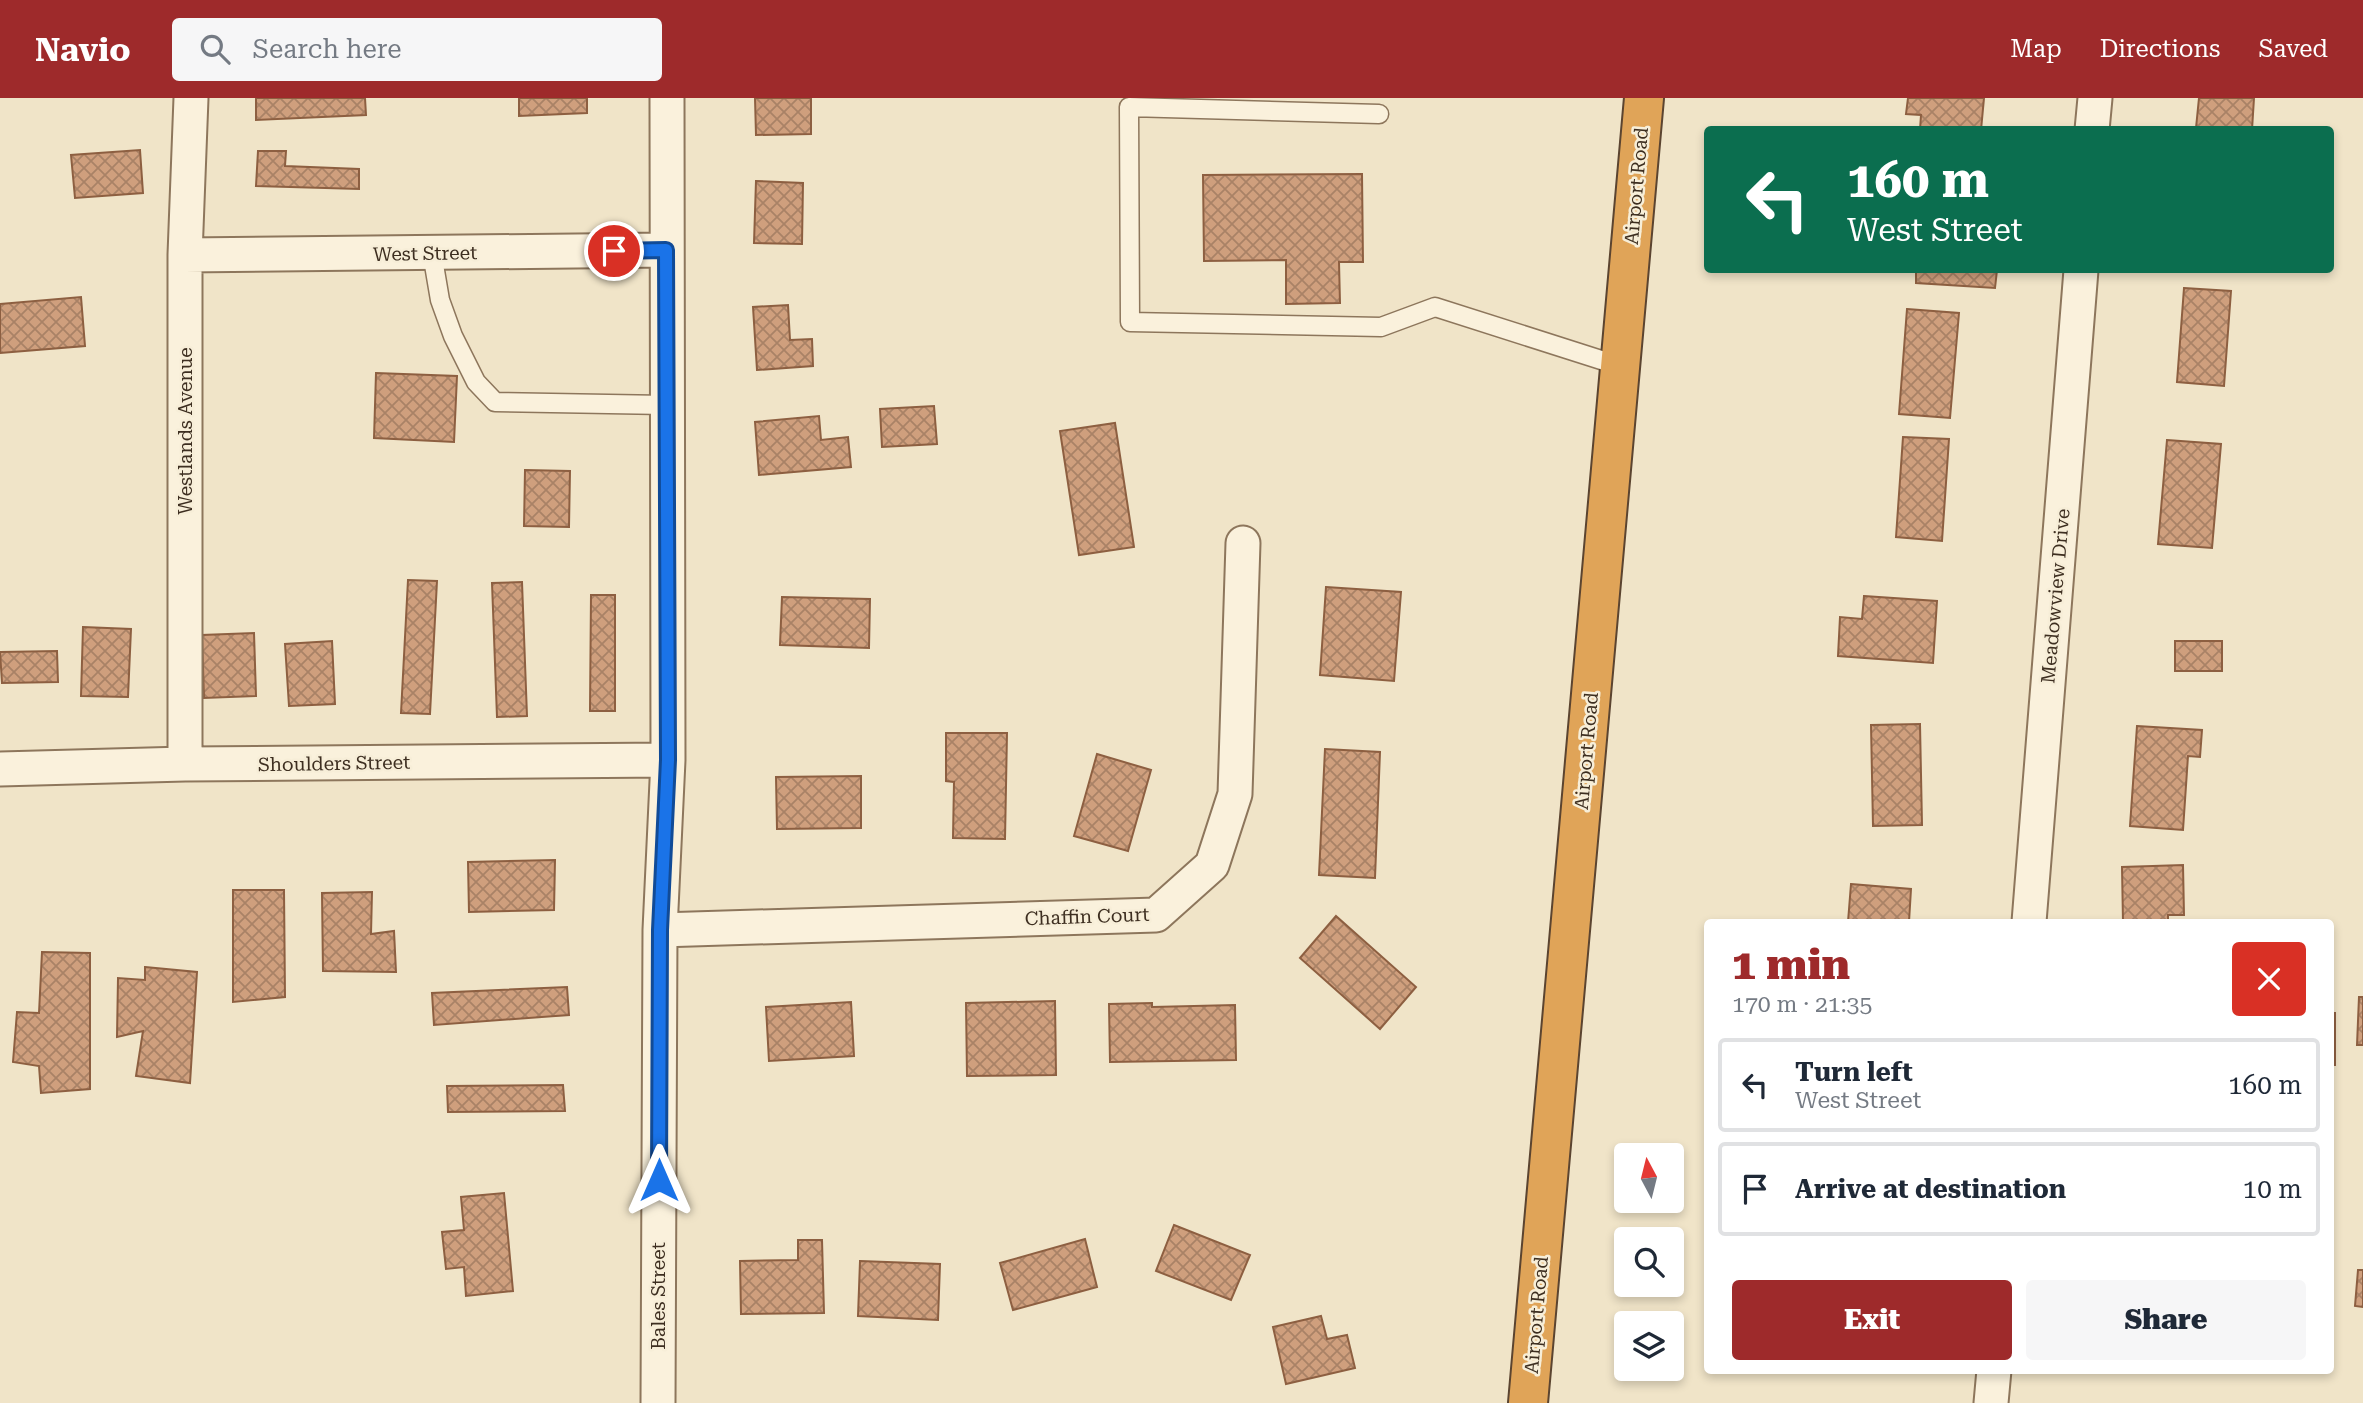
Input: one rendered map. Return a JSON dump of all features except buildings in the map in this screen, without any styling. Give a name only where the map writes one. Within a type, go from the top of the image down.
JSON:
[{"type":"highway","name":"Airport Road","points":[[1528,1403],[1644,98]]},
{"type":"street","name":"Westlands Avenue","points":[[185,764],[185,255],[191,98]]},
{"type":"street","name":"Bales Street","points":[[658,1403],[660,930],[668,760],[667,98]]},
{"type":"street","points":[[2092,126],[2095,98]]},
{"type":"street","name":"West Street","points":[[185,255],[666,250]]},
{"type":"street","name":"Meadowview Drive","points":[[2029,919],[2081,273]]},
{"type":"street","name":"Chaffin Court","points":[[660,930],[1156,915],[1212,865],[1236,794],[1243,543]]},
{"type":"street","name":"Shoulders Street","points":[[0,769],[185,764],[668,760]]},
{"type":"street","points":[[1991,1403],[1994,1374]]},
{"type":"lane","points":[[1379,114],[1129,107],[1130,322],[1381,327],[1435,307],[1620,366]]},
{"type":"lane","points":[[432,253],[440,300],[453,336],[476,382],[495,402],[666,405]]},
{"type":"route","points":[[614,251],[666,250],[668,760],[660,930],[659,1180]]}]
